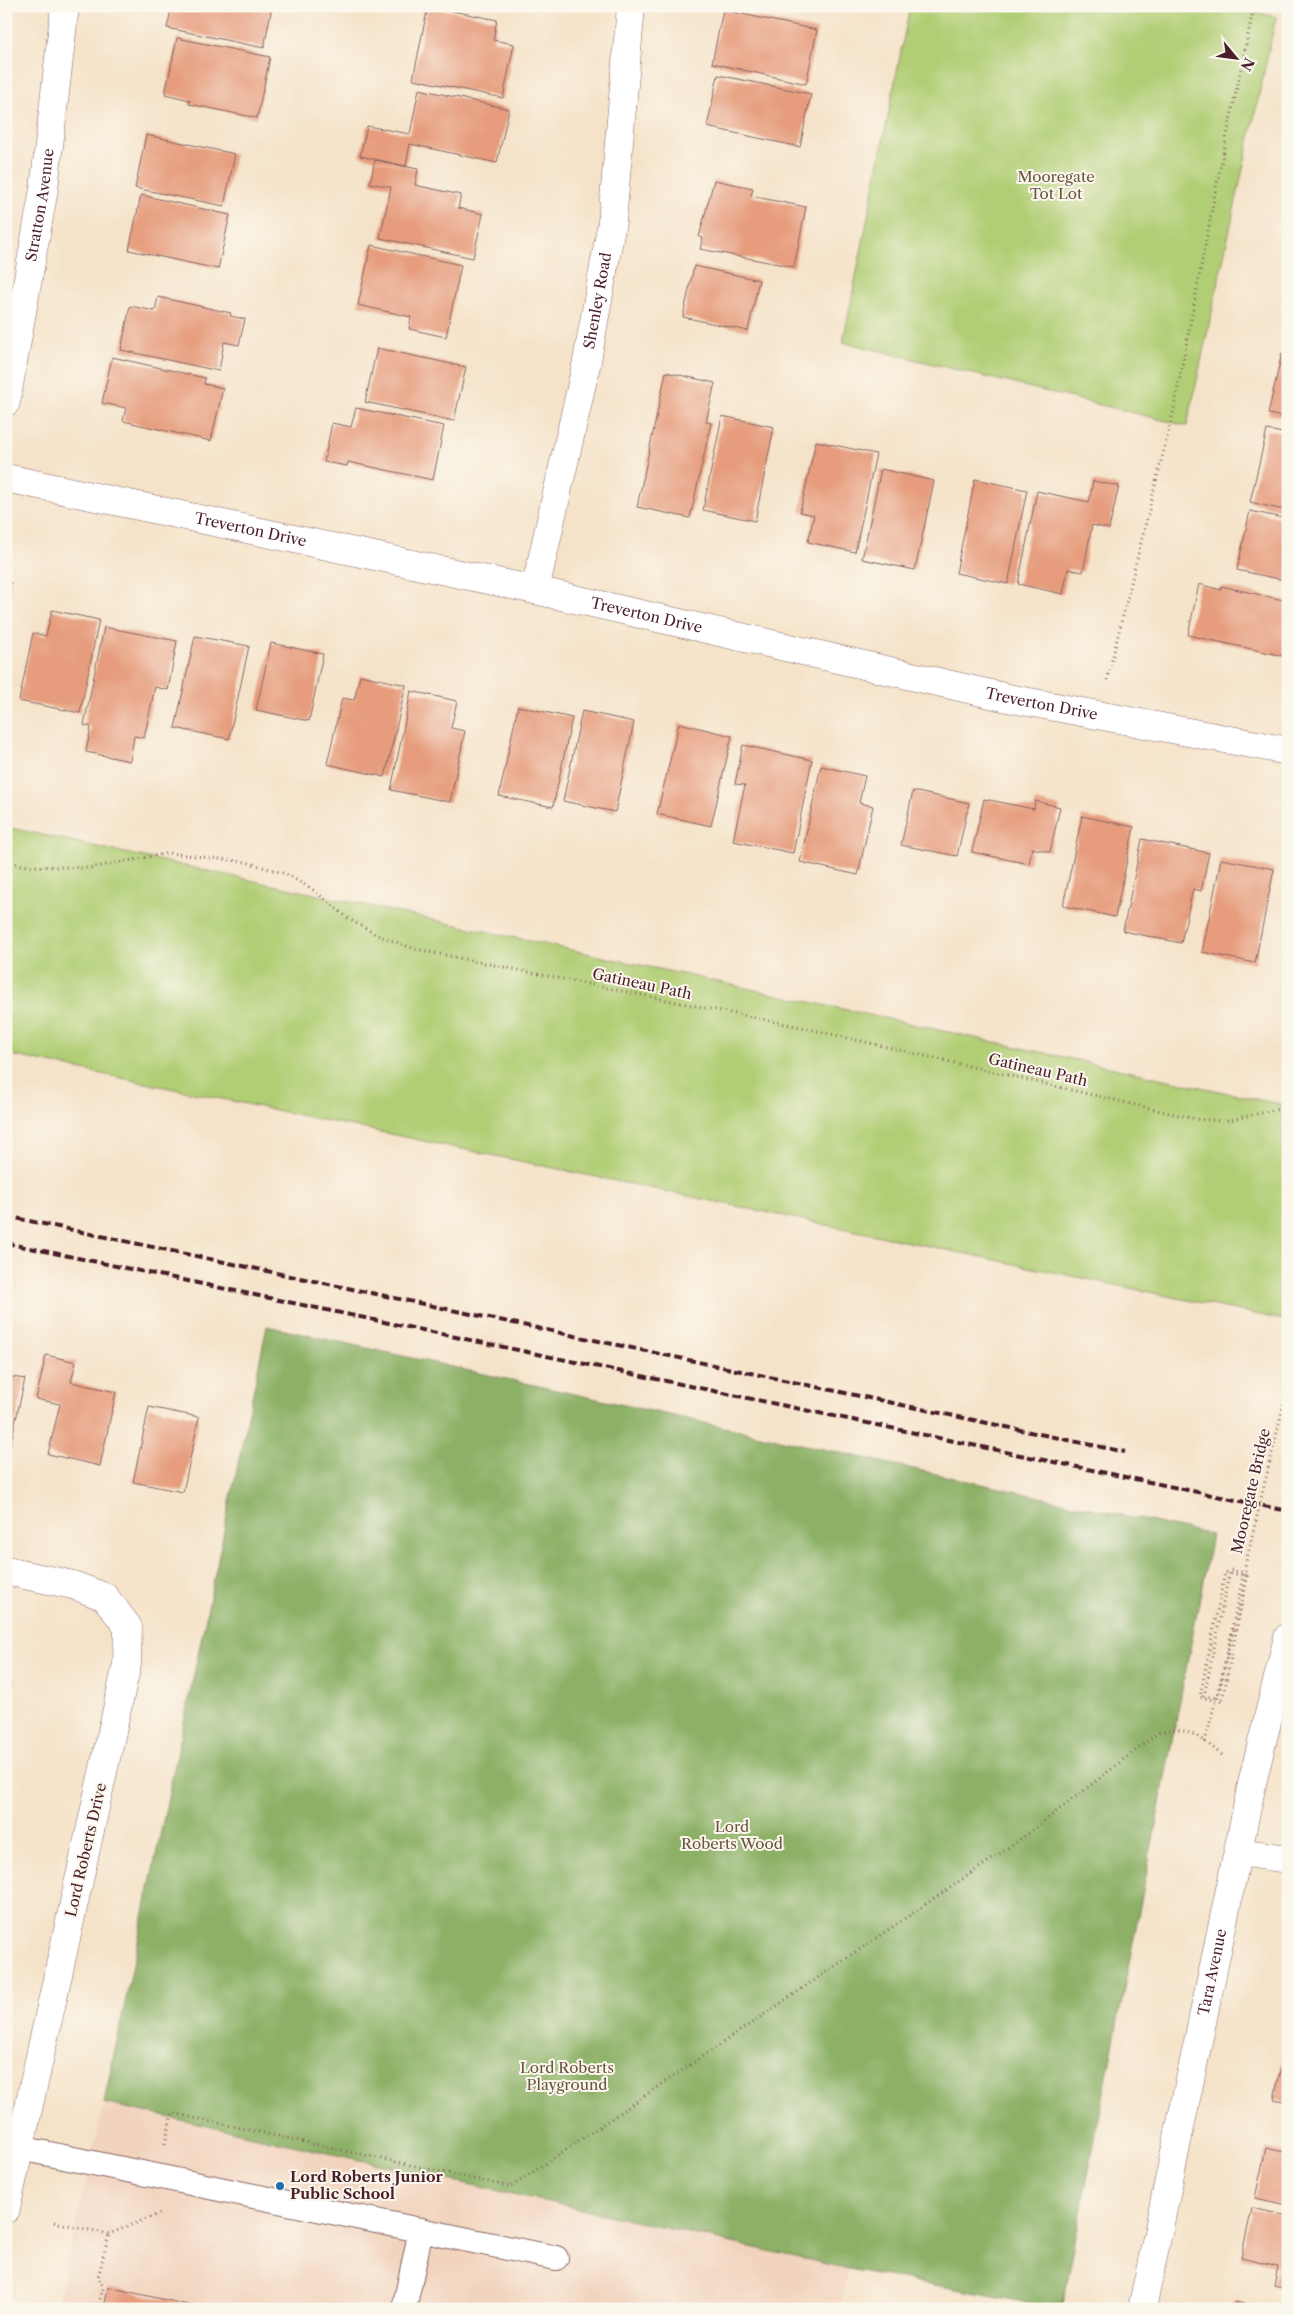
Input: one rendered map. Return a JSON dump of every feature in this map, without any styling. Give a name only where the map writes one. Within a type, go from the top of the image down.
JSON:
[{"type":"street","name":"Stratton Avenue","points":[[6,402],[44,189],[65,6]]},
{"type":"street","name":"Shenley Road","points":[[535,590],[586,366],[612,222],[631,6]]},
{"type":"street","name":"Treverton Drive","points":[[6,478],[535,590],[1099,716],[1288,752]]},
{"type":"street","name":"Lord Roberts Drive","points":[[6,1571],[73,1585],[105,1597],[128,1627],[127,1664],[17,2130],[6,2209]]},
{"type":"street","name":"Tara Avenue","points":[[1142,2309],[1253,1779],[1288,1637]]},
{"type":"street","points":[[1239,1852],[1288,1858]]},
{"type":"lane","points":[[17,2130],[421,2230],[556,2258]]},
{"type":"lane","points":[[404,2309],[421,2230]]},
{"type":"path","points":[[1099,716],[1174,408],[1216,188],[1254,6]]},
{"type":"path","name":"Gatineau Path","points":[[6,862],[28,866],[90,868],[169,853],[246,862],[286,874],[315,891],[349,919],[377,935],[415,949],[805,1028],[1196,1119],[1225,1120],[1288,1107]]},
{"type":"path","name":"Mooregate Bridge","points":[[156,2143],[165,2144],[172,2112],[511,2187],[1017,1842],[1158,1733],[1171,1729],[1190,1732],[1205,1742],[1241,1601],[1246,1576],[1239,1575],[1232,1573],[1226,1572],[1200,1697],[1222,1702],[1248,1573],[1239,1572],[1230,1570],[1228,1579],[1204,1696],[1218,1698],[1238,1604],[1239,1594],[1243,1576],[1245,1566],[1288,1386]]},
{"type":"path","points":[[98,2309],[102,2288],[98,2277],[109,2234]]},
{"type":"shaded area","name":"Lord Roberts Junior Public School","points":[[104,2103],[849,2269],[840,2309],[56,2309]]},
{"type":"green space","name":"Mooregate Tot Lot","points":[[910,6],[1229,6],[1276,17],[1187,426],[843,342]]},
{"type":"green space","points":[[6,827],[1288,1106],[1288,1321],[6,1054]]},
{"type":"green space","name":"Lord Roberts Wood","points":[[267,1326],[1212,1535],[1062,2309],[849,2269],[104,2103]]},
{"type":"building","points":[[172,6],[272,6],[264,48],[167,28]]},
{"type":"building","points":[[428,6],[497,20],[493,40],[514,44],[503,98],[413,79]]},
{"type":"building","points":[[723,10],[817,30],[806,84],[712,63]]},
{"type":"building","points":[[177,38],[270,57],[257,118],[189,104],[190,100],[165,94]]},
{"type":"building","points":[[718,75],[811,94],[800,147],[707,127]]},
{"type":"building","points":[[419,89],[509,109],[497,163],[410,144],[406,166],[360,156],[367,126],[410,134]]},
{"type":"building","points":[[146,135],[235,154],[224,206],[135,188]]},
{"type":"building","points":[[375,160],[418,169],[415,185],[461,195],[458,208],[483,214],[473,258],[380,238],[391,187],[370,183]]},
{"type":"building","points":[[714,180],[753,188],[751,196],[806,207],[794,267],[700,249],[703,238],[699,237]]},
{"type":"building","points":[[141,195],[230,215],[218,269],[129,250]]},
{"type":"building","points":[[371,245],[461,265],[446,337],[409,329],[411,317],[358,305]]},
{"type":"building","points":[[694,266],[759,280],[748,331],[683,317]]},
{"type":"building","points":[[158,297],[231,313],[230,316],[245,319],[239,345],[224,342],[219,371],[121,350],[130,306],[155,311]]},
{"type":"building","points":[[377,348],[466,367],[454,421],[365,402]]},
{"type":"building","points":[[1282,353],[1288,355],[1288,418],[1268,414]]},
{"type":"building","points":[[112,357],[205,378],[204,384],[223,388],[211,441],[123,421],[126,408],[102,403]]},
{"type":"building","points":[[666,372],[715,383],[706,422],[711,423],[690,518],[637,507]]},
{"type":"building","points":[[356,408],[444,426],[433,480],[348,462],[347,466],[324,462],[332,423],[351,427]]},
{"type":"building","points":[[722,416],[774,427],[755,521],[703,510]]},
{"type":"building","points":[[1267,430],[1288,434],[1288,511],[1250,502]]},
{"type":"building","points":[[816,441],[876,454],[855,552],[808,542],[814,515],[800,512]]},
{"type":"building","points":[[881,469],[934,481],[915,570],[862,559]]},
{"type":"building","points":[[975,479],[1027,490],[1008,584],[956,573]]},
{"type":"building","points":[[1093,481],[1119,486],[1109,529],[1092,525],[1083,572],[1068,569],[1063,594],[1018,584],[1037,491],[1089,502]]},
{"type":"building","points":[[1250,511],[1288,519],[1288,581],[1237,570]]},
{"type":"building","points":[[6,582],[11,583],[7,602],[6,602]]},
{"type":"building","points":[[1199,584],[1221,590],[1221,586],[1288,601],[1288,657],[1188,635]]},
{"type":"building","points":[[52,610],[99,620],[80,713],[19,701],[33,633],[46,636]]},
{"type":"building","points":[[104,627],[177,641],[168,690],[155,687],[144,738],[134,736],[130,761],[86,752],[91,727],[84,725]]},
{"type":"building","points":[[195,636],[249,646],[229,739],[175,728]]},
{"type":"building","points":[[271,643],[323,654],[309,721],[256,710]]},
{"type":"building","points":[[360,675],[406,685],[385,777],[327,764],[342,698],[354,700]]},
{"type":"building","points":[[411,691],[457,701],[451,728],[465,731],[450,802],[391,790]]},
{"type":"building","points":[[518,706],[572,718],[553,807],[499,796]]},
{"type":"building","points":[[582,711],[634,722],[615,812],[563,801]]},
{"type":"building","points":[[679,723],[732,736],[711,826],[657,814]]},
{"type":"building","points":[[743,745],[812,760],[793,853],[733,841],[745,785],[735,784]]},
{"type":"building","points":[[821,766],[865,776],[859,803],[873,806],[858,875],[800,862]]},
{"type":"building","points":[[913,791],[969,803],[957,856],[901,845]]},
{"type":"building","points":[[984,799],[1034,809],[1035,801],[1060,807],[1050,852],[1032,848],[1029,864],[972,852]]},
{"type":"building","points":[[1082,816],[1134,827],[1115,917],[1063,906]]},
{"type":"building","points":[[1142,839],[1209,853],[1201,891],[1193,889],[1181,943],[1123,931]]},
{"type":"building","points":[[1221,859],[1274,869],[1255,963],[1202,952]]},
{"type":"building","points":[[46,1355],[76,1362],[71,1382],[116,1392],[100,1466],[48,1454],[60,1404],[36,1399]]},
{"type":"building","points":[[6,1358],[11,1359],[7,1376],[6,1375]]},
{"type":"building","points":[[6,1376],[25,1379],[8,1455],[6,1455]]},
{"type":"building","points":[[149,1407],[199,1417],[183,1492],[133,1482]]},
{"type":"building","points":[[6,1682],[11,1683],[7,1700],[6,1699]]},
{"type":"building","points":[[1288,2040],[1288,2102],[1274,2099]]},
{"type":"building","points":[[1266,2148],[1288,2153],[1288,2205],[1255,2198]]},
{"type":"building","points":[[1252,2208],[1288,2216],[1288,2289],[1274,2285],[1278,2267],[1241,2258]]},
{"type":"building","points":[[108,2287],[202,2308],[202,2309],[104,2309]]},
{"type":"building","points":[[1235,2302],[1261,2308],[1233,2309]]},
{"type":"railway","points":[[6,1216],[1125,1452]]},
{"type":"railway","points":[[6,1243],[1288,1511]]},
{"type":"place","name":"Lord Roberts Junior Public School","points":[[280,2186]]},
{"type":"park label","name":"Lord Roberts Playground","points":[[567,2076]]}]
